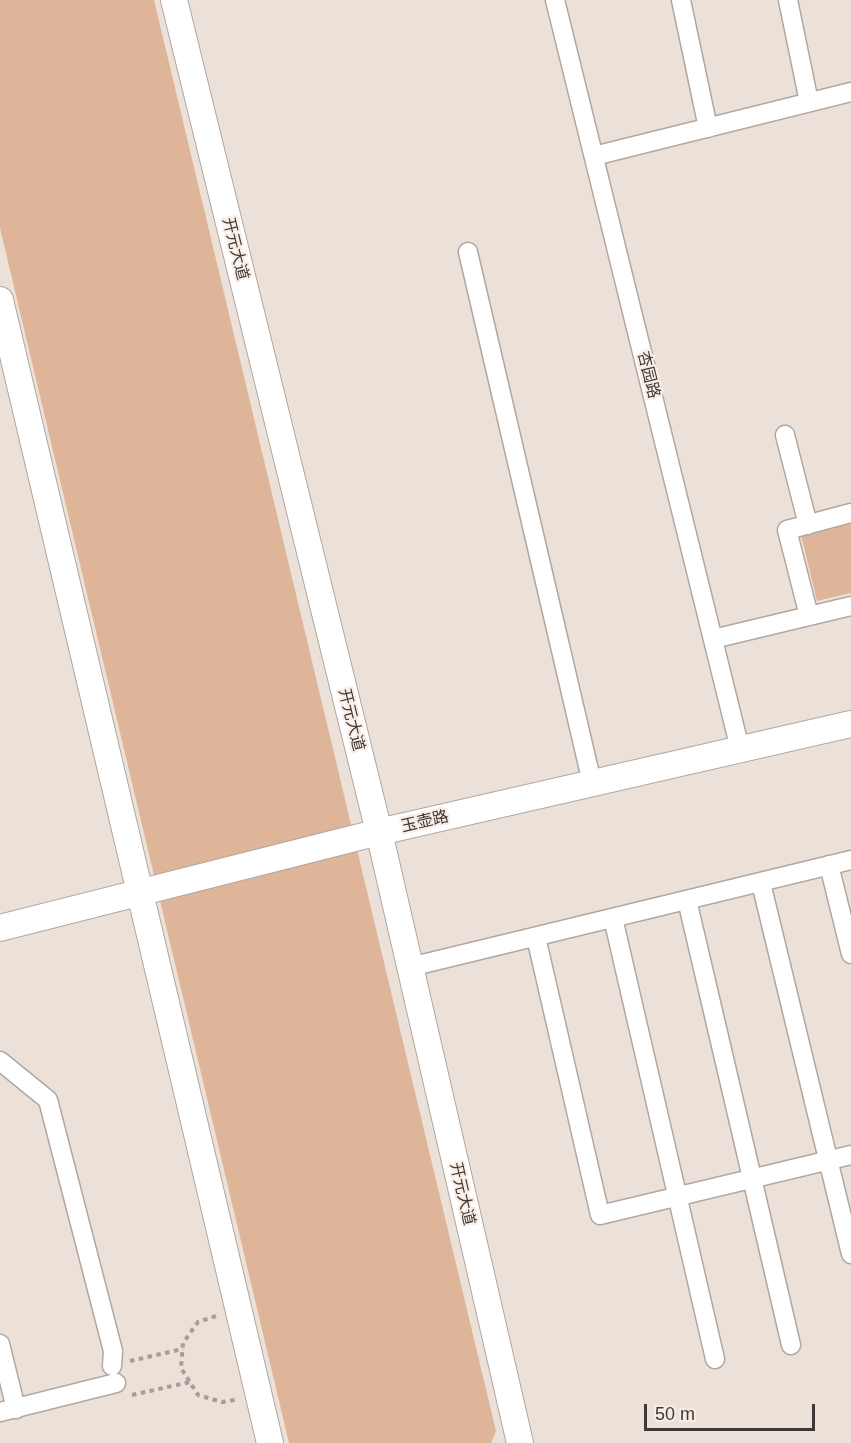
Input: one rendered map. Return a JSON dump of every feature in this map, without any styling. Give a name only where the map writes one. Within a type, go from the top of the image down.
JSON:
[{"type":"street","name":"开元大道","points":[[174,0],[379,832],[520,1443]]},
{"type":"street","name":"杏园路","points":[[555,0],[740,749]]},
{"type":"street","points":[[681,0],[708,128]]},
{"type":"street","points":[[788,0],[809,102]]},
{"type":"street","points":[[594,156],[851,92]]},
{"type":"street","points":[[468,252],[592,783]]},
{"type":"street","points":[[0,300],[4,338],[142,893],[270,1443]]},
{"type":"street","points":[[785,435],[808,525]]},
{"type":"street","points":[[809,616],[787,530],[851,513]]},
{"type":"street","points":[[713,639],[851,606]]},
{"type":"street","name":"玉壶路","points":[[0,928],[379,832],[851,724]]},
{"type":"street","points":[[410,967],[851,860]]},
{"type":"street","points":[[829,865],[851,954]]},
{"type":"street","points":[[761,883],[851,1254]]},
{"type":"street","points":[[687,900],[791,1346]]},
{"type":"street","points":[[613,918],[715,1359]]},
{"type":"street","points":[[536,937],[600,1215],[851,1155]]},
{"type":"street","points":[[0,1061],[48,1100],[113,1351],[114,1374],[8,1411],[0,1344]]},
{"type":"path","points":[[239,1309],[198,1322],[183,1343],[181,1368],[198,1395],[222,1402],[260,1397]]},
{"type":"path","points":[[183,1349],[114,1374],[120,1398],[190,1383]]},
{"type":"shaded area","points":[[0,0],[154,0],[496,1431],[491,1443],[289,1443],[0,228]]},
{"type":"shaded area","points":[[851,522],[851,593],[817,601],[801,535]]}]
